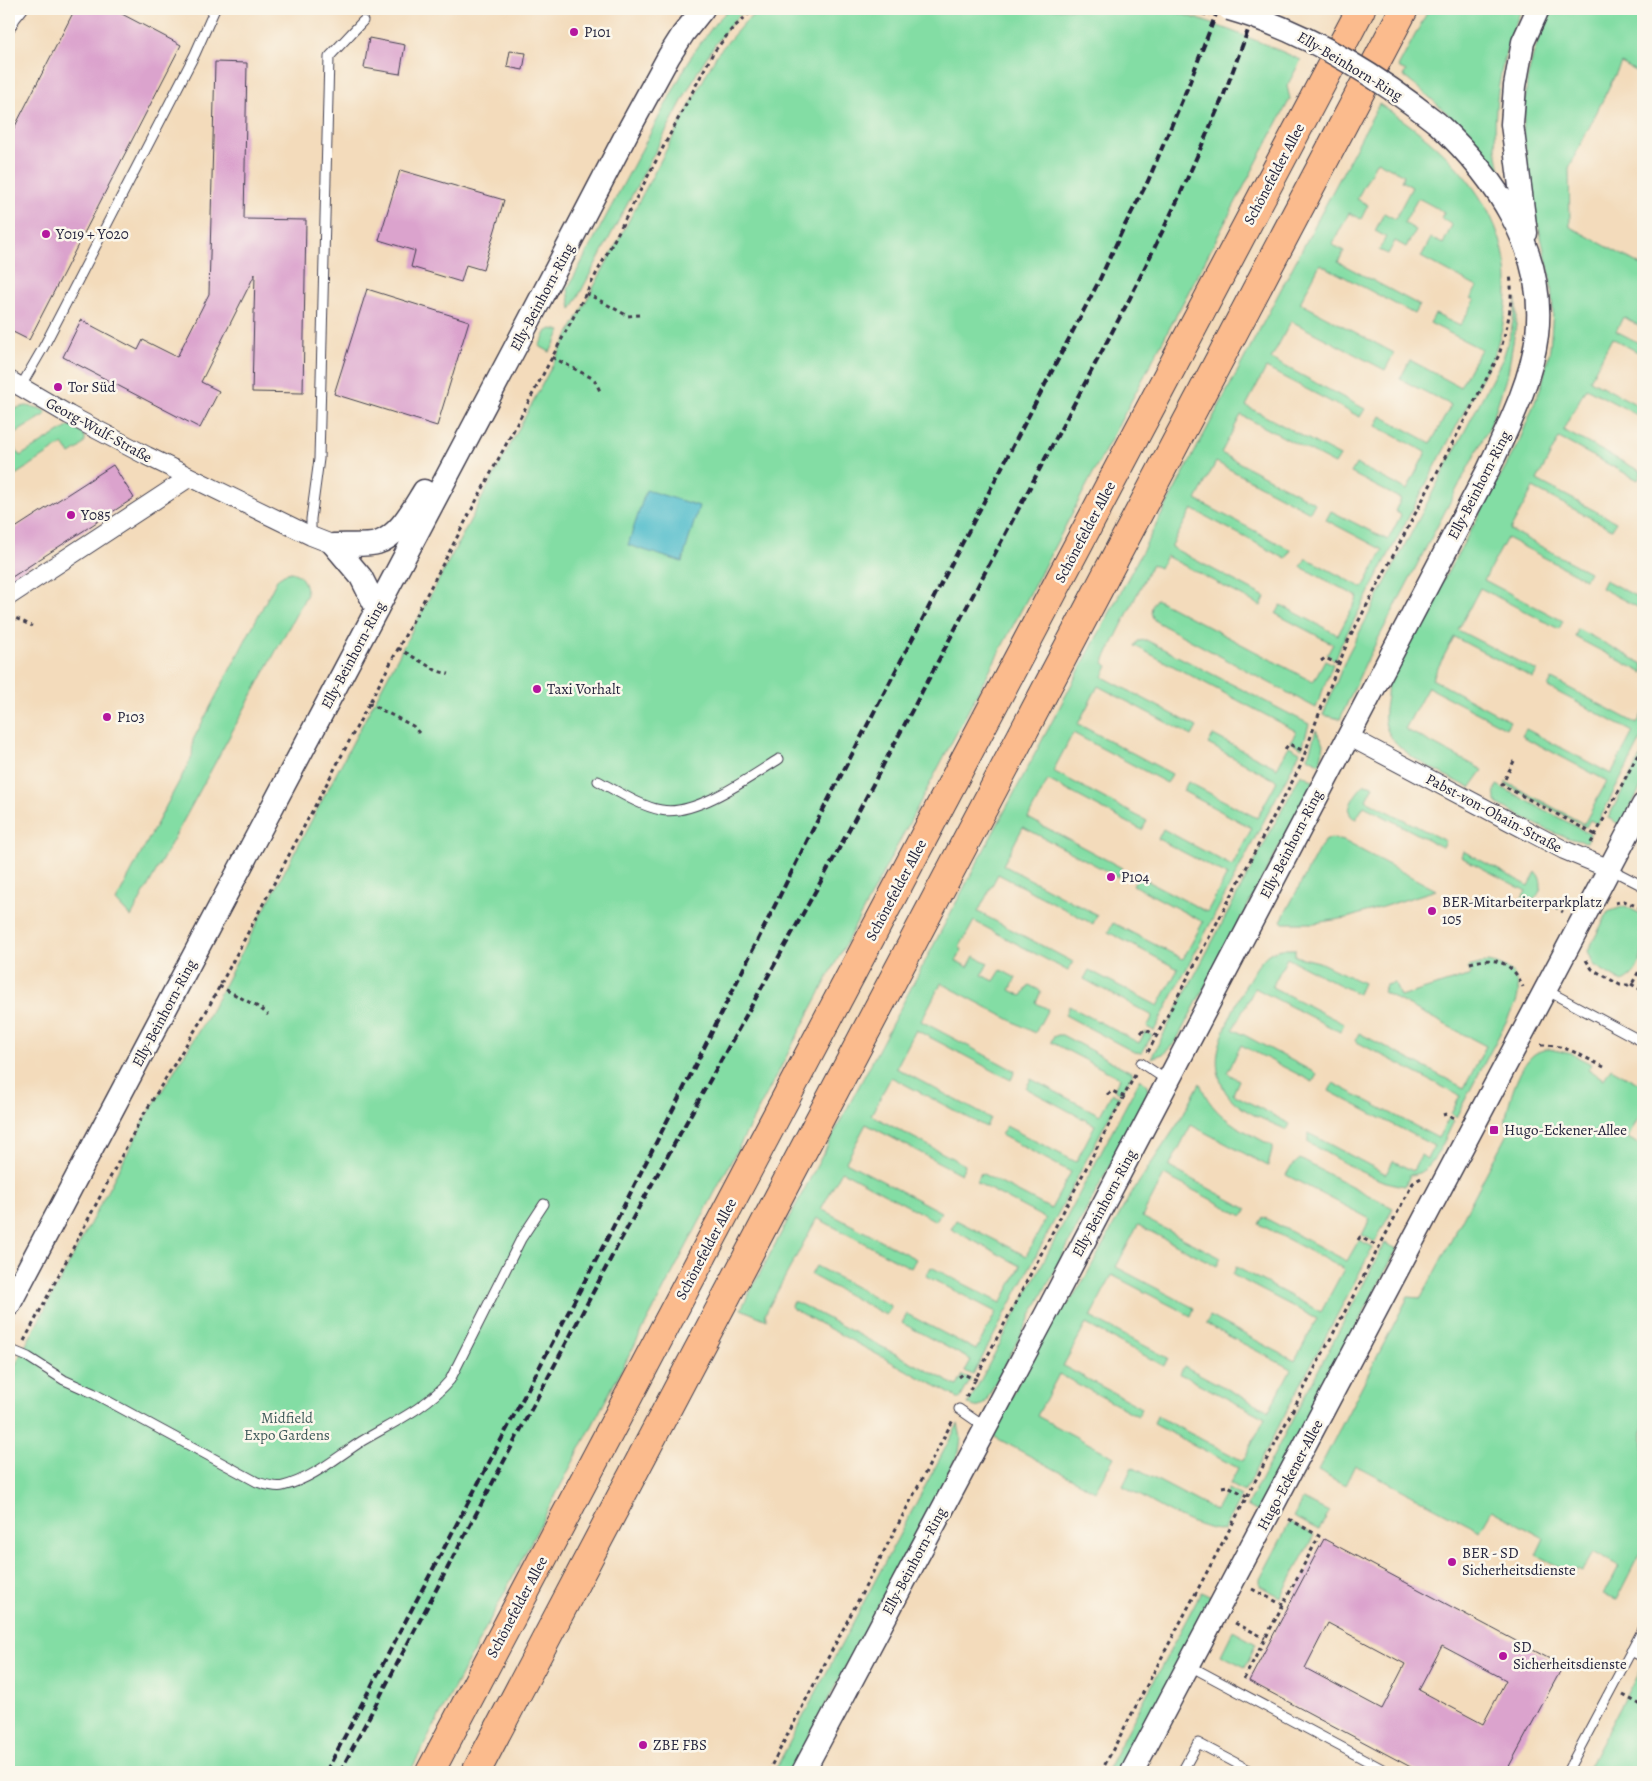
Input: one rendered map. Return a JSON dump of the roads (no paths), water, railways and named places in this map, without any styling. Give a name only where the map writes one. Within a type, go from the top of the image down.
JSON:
[{"type":"highway","name":"Schönefelder Allee","points":[[430,1772],[1361,9]]},
{"type":"highway","points":[[476,1772],[1404,9]]},
{"type":"street","name":"Elly-Beinhorn-Ring","points":[[9,1305],[664,64],[683,34],[703,9]]},
{"type":"street","name":"Elly-Beinhorn-Ring","points":[[805,1771],[1488,470],[1512,420],[1527,377],[1536,336],[1538,314],[1536,283],[1528,250],[1501,196],[1478,166],[1437,123],[1379,80],[1311,40],[1265,20],[1229,9]]},
{"type":"street","points":[[1528,250],[1512,124],[1515,86],[1522,42],[1538,9]]},
{"type":"street","name":"Georg-Wulf-Straße","points":[[15,383],[69,415],[190,477],[311,536],[334,545]]},
{"type":"street","points":[[334,545],[377,543],[396,531],[411,512],[432,478],[450,469]]},
{"type":"street","points":[[9,596],[190,477]]},
{"type":"street","points":[[334,545],[361,577],[377,609]]},
{"type":"street","name":"Pabst-von-Ohain-Straße","points":[[1348,736],[1564,850],[1610,869]]},
{"type":"street","name":"Hugo-Eckener-Allee","points":[[1132,1772],[1189,1666],[1537,986],[1610,869],[1643,805]]},
{"type":"lane","points":[[9,30],[15,18],[23,9]]},
{"type":"lane","points":[[15,383],[43,348],[195,54],[215,9]]},
{"type":"lane","points":[[311,536],[311,519],[320,459],[329,57],[363,21]]},
{"type":"lane","points":[[598,781],[621,794],[661,810],[678,810],[702,803],[779,759]]},
{"type":"lane","name":"Pabst-von-Ohain-Straße","points":[[1610,869],[1643,886]]},
{"type":"lane","points":[[1537,986],[1643,1042]]},
{"type":"lane","points":[[1141,1063],[1168,1081]]},
{"type":"lane","points":[[13,1351],[28,1357],[64,1380],[257,1482],[280,1487],[304,1478],[425,1404],[439,1393],[450,1380],[521,1239],[544,1204]]},
{"type":"lane","points":[[959,1409],[985,1427]]},
{"type":"lane","points":[[1567,1772],[1643,1629]]},
{"type":"lane","points":[[1632,1651],[1643,1657]]},
{"type":"lane","points":[[1189,1666],[1388,1772]]},
{"type":"lane","points":[[1182,1772],[1198,1743],[1253,1772]]},
{"type":"water","points":[[646,490],[699,506],[682,562],[628,545]]},
{"type":"railway","points":[[326,1772],[608,1237],[812,831],[1098,283],[1148,181],[1218,9]]},
{"type":"railway","points":[[340,1772],[619,1243],[834,858],[1130,298],[1180,195],[1223,97],[1256,9]]},
{"type":"place","name":"P101","points":[[574,32]]},
{"type":"place","name":"Y019 + Y020","points":[[46,234]]},
{"type":"place","name":"Tor Süd","points":[[58,387]]},
{"type":"place","name":"Y085","points":[[71,515]]},
{"type":"place","name":"Taxi Vorhalt","points":[[537,689]]},
{"type":"place","name":"P103","points":[[107,717]]},
{"type":"place","name":"P104","points":[[1111,877]]},
{"type":"place","name":"BER-Mitarbeiterparkplatz 105","points":[[1432,911]]},
{"type":"place","name":"Hugo-Eckener-Allee","points":[[1494,1130]]},
{"type":"place","name":"BER - SD Sicherheitsdienste","points":[[1452,1562]]},
{"type":"place","name":"SD Sicherheitsdienste","points":[[1503,1656]]},
{"type":"place","name":"ZBE FBS","points":[[643,1745]]},
{"type":"park label","name":"Midfield Expo Gardens","points":[[287,1426]]}]
